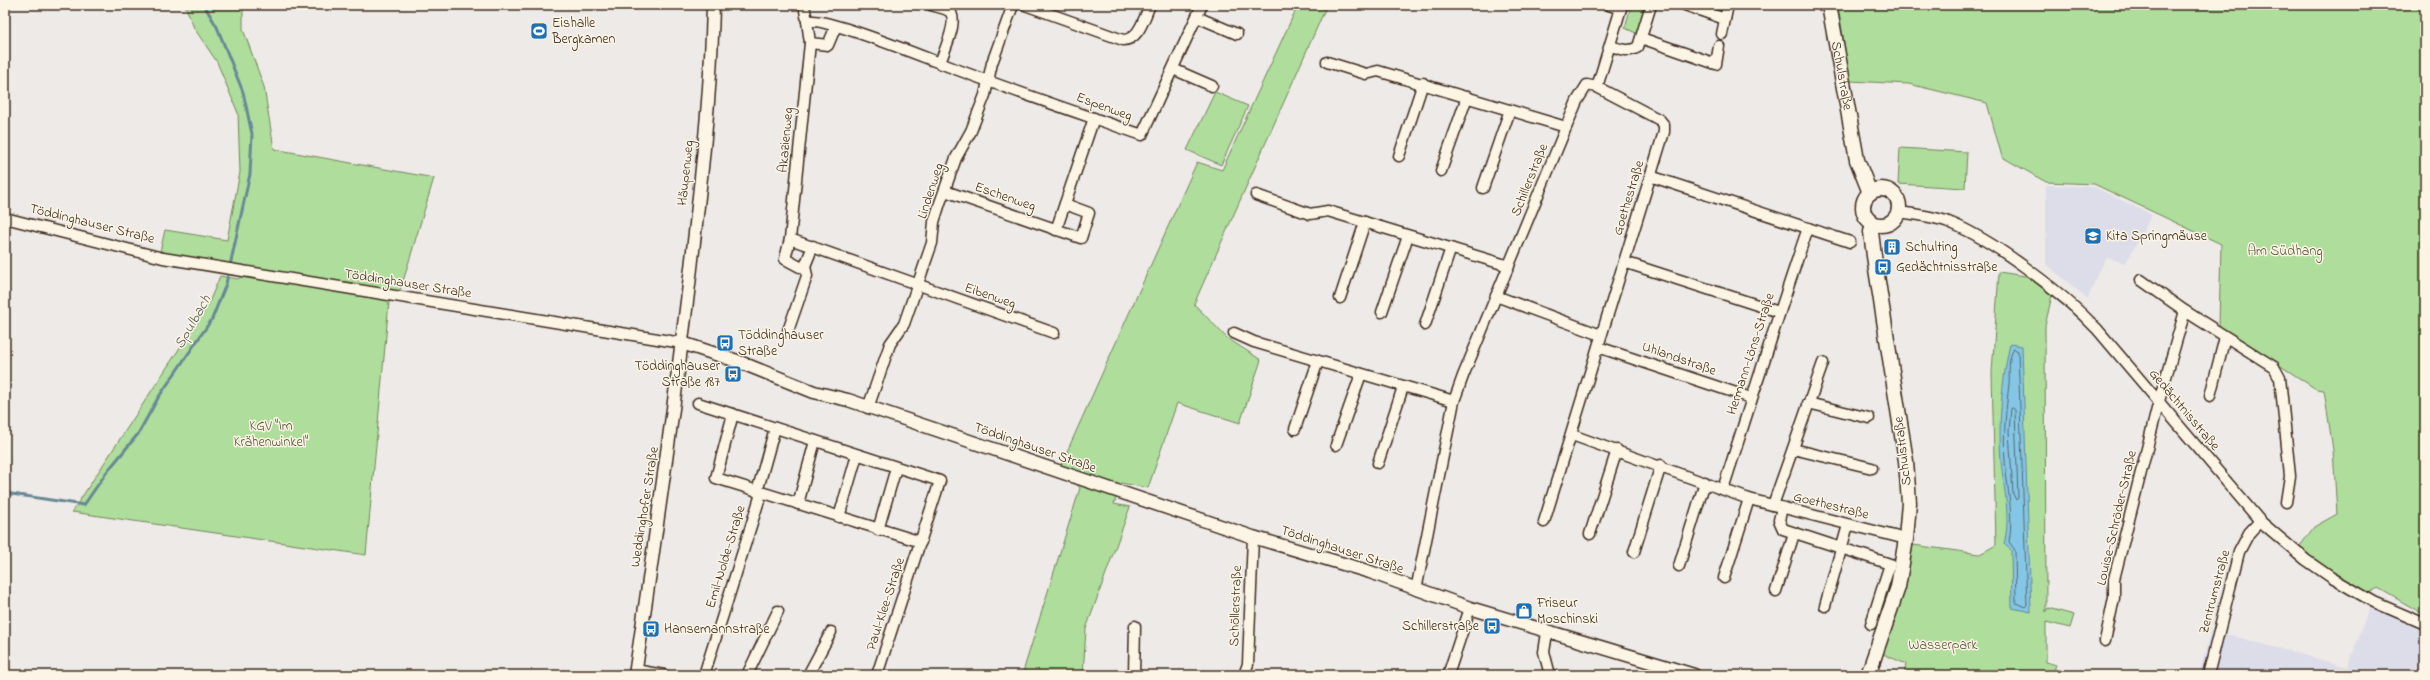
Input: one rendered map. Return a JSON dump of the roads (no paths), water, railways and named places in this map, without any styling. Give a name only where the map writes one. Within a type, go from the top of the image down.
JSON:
[{"type":"main road","name":"Schulstraße","points":[[1829,5],[1856,146],[1876,191]]},
{"type":"main road","points":[[1876,191],[1893,195],[1897,200],[1898,212],[1893,220],[1886,224],[1873,223],[1866,216],[1863,206],[1876,191]]},
{"type":"main road","name":"Schulstraße","points":[[1868,675],[1893,607],[1906,540],[1909,503],[1906,460],[1874,256],[1871,232],[1873,223]]},
{"type":"street","name":"Häupenweg","points":[[682,344],[710,95],[713,5]]},
{"type":"street","name":"Akazienweg","points":[[804,5],[810,43],[790,238],[785,259],[800,267],[805,266]]},
{"type":"street","points":[[931,5],[949,10],[953,16],[953,24],[940,63]]},
{"type":"street","name":"Lindenweg","points":[[868,408],[890,344],[904,324],[932,243],[934,222],[956,158],[972,131],[988,81],[992,63],[1013,5]]},
{"type":"street","points":[[1025,5],[1123,40],[1130,40],[1135,36],[1150,5]]},
{"type":"street","name":"Espenweg","points":[[988,81],[1142,135],[1202,5]]},
{"type":"street","points":[[1597,87],[1622,7],[1609,5]]},
{"type":"street","points":[[1611,46],[1633,50],[1638,47],[1651,5]]},
{"type":"street","points":[[1685,5],[1725,19]]},
{"type":"street","points":[[1722,34],[1728,5]]},
{"type":"street","points":[[1196,17],[1237,34]]},
{"type":"street","points":[[807,21],[820,20],[988,81]]},
{"type":"street","points":[[810,43],[828,45],[836,26]]},
{"type":"street","points":[[1641,38],[1716,64],[1719,46]]},
{"type":"street","points":[[1327,62],[1366,74],[1378,71],[1424,83],[1566,127]]},
{"type":"street","points":[[1173,69],[1212,86]]},
{"type":"street","points":[[1399,156],[1424,83]]},
{"type":"street","name":"Schillerstraße","points":[[1416,590],[1454,401],[1583,88],[1587,85],[1597,87]]},
{"type":"street","name":"Goethestraße","points":[[1544,522],[1572,435],[1664,125],[1660,120],[1597,87]]},
{"type":"street","points":[[1441,171],[1467,97]]},
{"type":"street","points":[[1483,188],[1510,110]]},
{"type":"street","points":[[1056,230],[1094,118]]},
{"type":"street","points":[[1650,176],[1850,242]]},
{"type":"street","name":"Eschenweg","points":[[945,191],[1081,238],[1089,213],[1065,204]]},
{"type":"street","points":[[1256,195],[1310,214],[1328,211],[1509,266]]},
{"type":"street","name":"Gedächtnisstraße","points":[[1898,212],[1927,216],[1957,226],[1980,238],[2036,277],[2088,319],[2260,521],[2306,560],[2332,578],[2374,602],[2425,624]]},
{"type":"street","name":"Töddinghauser Straße","points":[[5,218],[163,258],[682,344],[737,361],[814,392],[848,400],[1253,537],[1370,572],[1416,590],[1470,608],[1547,633],[1694,675]]},
{"type":"street","points":[[1340,298],[1365,222]]},
{"type":"street","name":"Hermann-Löns-Straße","points":[[1723,490],[1751,398],[1808,228]]},
{"type":"street","points":[[1382,312],[1408,236]]},
{"type":"street","points":[[790,238],[918,285]]},
{"type":"street","points":[[788,331],[807,276],[805,266],[813,246]]},
{"type":"street","points":[[1425,325],[1451,248]]},
{"type":"street","points":[[1624,262],[1779,312]]},
{"type":"street","points":[[2141,280],[2185,311],[2274,367],[2280,378],[2290,476],[2286,502]]},
{"type":"street","name":"Eibenweg","points":[[918,285],[1054,333]]},
{"type":"street","points":[[1496,296],[1601,335]]},
{"type":"street","points":[[2159,401],[2185,311]]},
{"type":"street","points":[[1234,333],[1254,342],[1454,401]]},
{"type":"street","points":[[2210,396],[2225,337]]},
{"type":"street","name":"Weddinghofer Straße","points":[[635,673],[670,441],[682,344]]},
{"type":"street","name":"Uhlandstraße","points":[[1598,347],[1751,398]]},
{"type":"street","points":[[1294,429],[1318,361]]},
{"type":"street","points":[[1823,362],[1793,449],[1777,506],[1779,520],[1783,529],[1794,534],[1890,564],[1871,624]]},
{"type":"street","points":[[1336,445],[1361,374]]},
{"type":"street","points":[[1378,463],[1403,387]]},
{"type":"street","name":"Louise-Schröder-Straße","points":[[2104,641],[2114,598],[2114,579],[2159,401]]},
{"type":"street","points":[[698,402],[896,468],[878,530]]},
{"type":"street","points":[[1808,403],[1869,418]]},
{"type":"street","points":[[733,414],[716,478],[759,493],[921,542]]},
{"type":"street","name":"Emil-Nolde-Straße","points":[[704,675],[759,493],[775,428]]},
{"type":"street","name":"Goethestraße","points":[[1572,435],[1661,465],[1749,499],[1906,540]]},
{"type":"street","points":[[798,504],[815,441]]},
{"type":"street","points":[[1793,449],[1872,468]]},
{"type":"street","points":[[1590,534],[1617,450]]},
{"type":"street","points":[[839,517],[857,455]]},
{"type":"street","points":[[1634,552],[1661,465]]},
{"type":"street","name":"Paul-Klee-Straße","points":[[877,675],[940,481],[896,468]]},
{"type":"street","points":[[1679,566],[1705,482]]},
{"type":"street","points":[[1724,578],[1749,499]]},
{"type":"street","name":"Zentrumstraße","points":[[2208,675],[2239,552],[2249,533],[2260,521]]},
{"type":"street","points":[[1825,606],[1848,525]]},
{"type":"street","points":[[1776,592],[1794,534]]},
{"type":"street","name":"Schöllerstraße","points":[[1244,675],[1248,664],[1253,537]]},
{"type":"street","points":[[1448,675],[1470,608]]},
{"type":"street","points":[[748,675],[778,611]]},
{"type":"street","points":[[1134,675],[1135,626]]},
{"type":"street","points":[[808,675],[831,632]]},
{"type":"street","points":[[1547,633],[1544,652],[1550,675]]},
{"type":"street","points":[[635,673],[664,675]]},
{"type":"water","points":[[2010,344],[2022,346],[2031,612],[2012,608],[2011,550],[2004,544],[2007,514],[2001,462],[2000,418],[2005,372]]},
{"type":"waterway","name":"Spulbach","points":[[5,493],[84,505],[106,473],[138,434],[158,398],[212,319],[226,284],[250,174],[252,134],[243,92],[217,27],[204,5]]},
{"type":"place","name":"Eishalle Bergkamen","points":[[539,31]]},
{"type":"place","name":"Kita Springmäuse","points":[[2093,236]]},
{"type":"place","name":"Schulting","points":[[1892,247]]},
{"type":"place","name":"Gedächtnisstraße","points":[[1883,267]]},
{"type":"place","name":"Töddinghauser Straße","points":[[725,343]]},
{"type":"place","name":"Töddinghauser Straße 187","points":[[733,374]]},
{"type":"place","name":"Friseur Moschinski","points":[[1524,611]]},
{"type":"place","name":"Schillerstraße","points":[[1492,626]]},
{"type":"place","name":"Hansemannstraße","points":[[651,629]]},
{"type":"park label","name":"Am Südhang","points":[[2285,251]]},
{"type":"park label","name":"KGV \"Im Krähenwinkel\"","points":[[271,434]]},
{"type":"park label","name":"Wasserpark","points":[[1943,645]]}]
